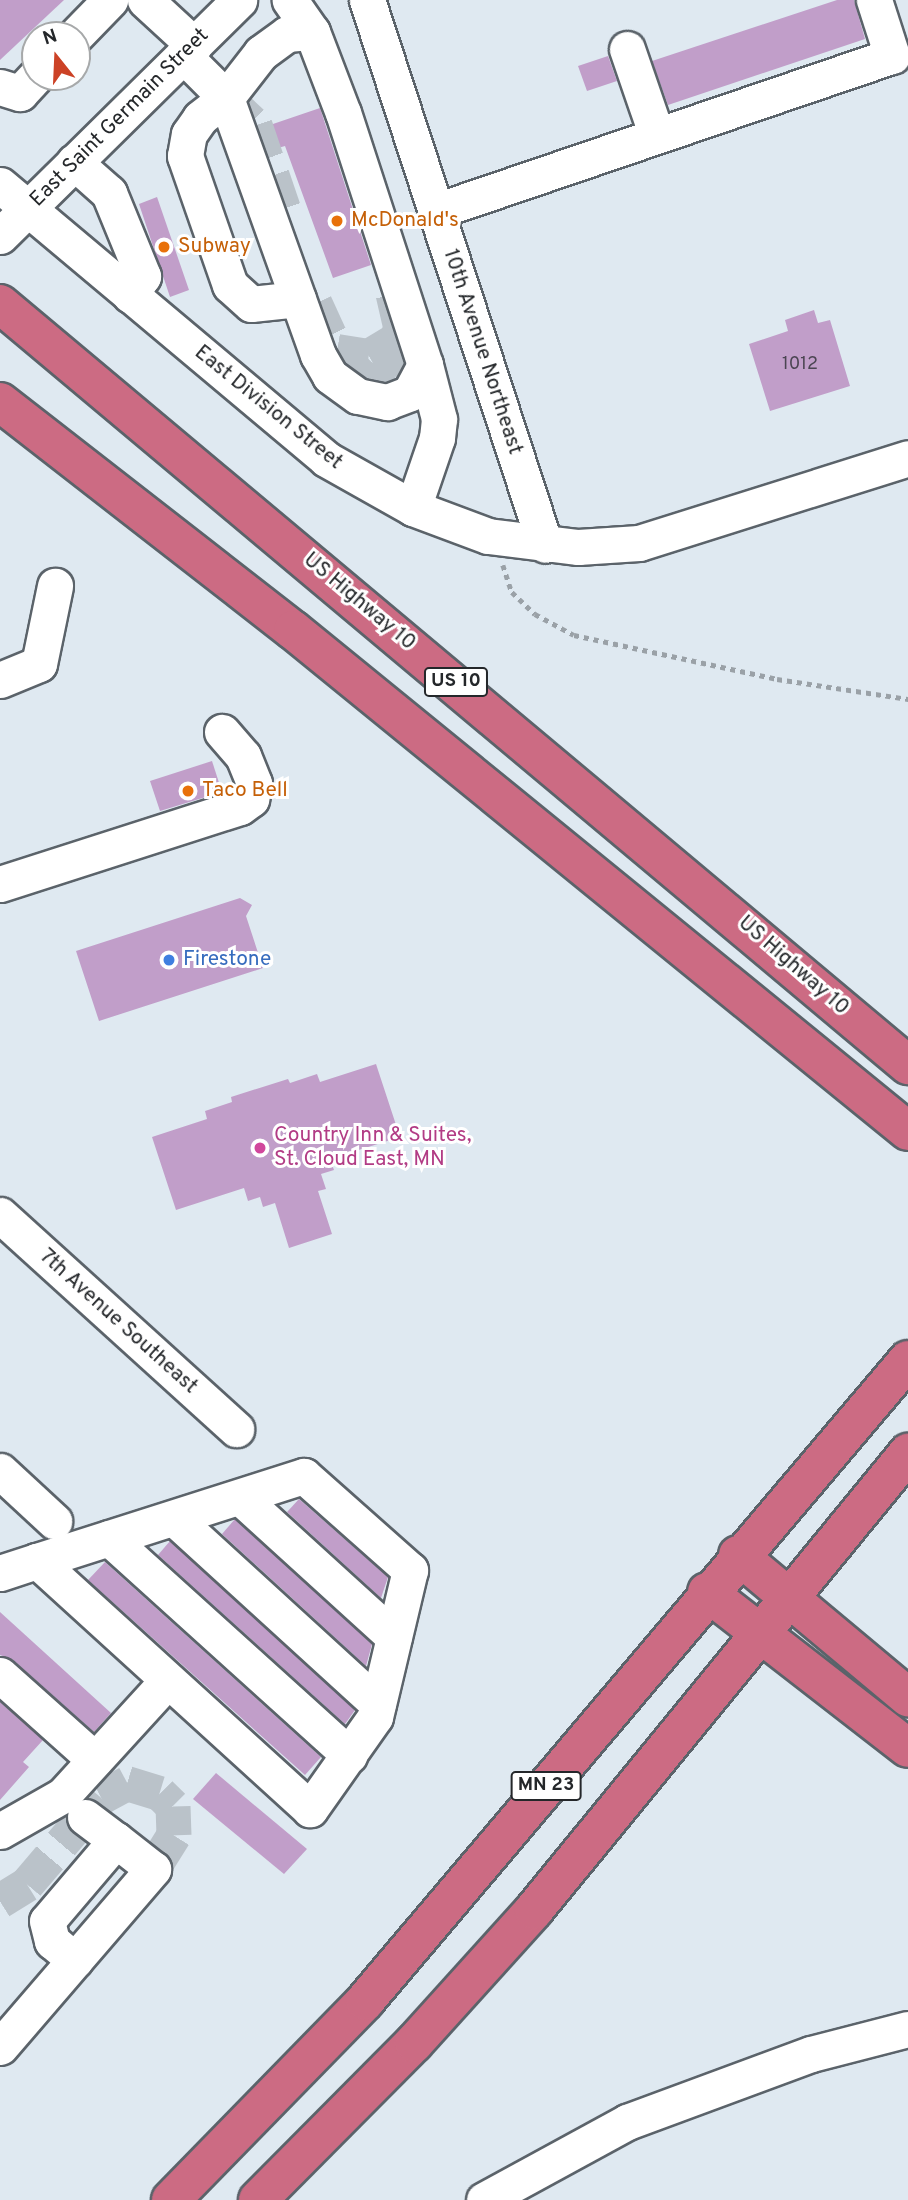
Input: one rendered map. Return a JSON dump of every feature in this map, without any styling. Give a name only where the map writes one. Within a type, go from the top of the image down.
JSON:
[{"type":"highway","name":"US Highway 10","points":[[0,304],[908,1065]]},
{"type":"highway","name":"US 10","points":[[0,402],[293,630],[908,1130]]},
{"type":"highway","name":"MN 23","points":[[171,2200],[365,2001],[738,1555],[908,1360]]},
{"type":"highway","name":"MN 23","points":[[258,2200],[414,2043],[526,1919],[908,1453]]},
{"type":"highway","points":[[738,1555],[908,1697]]},
{"type":"highway","points":[[707,1592],[908,1748]]},
{"type":"street","points":[[90,21],[110,0]]},
{"type":"street","points":[[145,0],[226,98],[298,299],[331,376],[358,396],[387,402],[410,393],[425,365]]},
{"type":"street","name":"East Saint Germain Street","points":[[0,236],[239,0]]},
{"type":"street","points":[[290,0],[312,32],[425,365],[438,428],[412,508]]},
{"type":"street","name":"10th Avenue Northeast","points":[[367,0],[545,545]]},
{"type":"street","points":[[436,211],[656,133],[900,54],[874,0]]},
{"type":"street","points":[[298,299],[251,303],[230,285],[185,156],[189,134],[200,118],[226,98],[261,53],[287,34],[312,32]]},
{"type":"street","points":[[627,49],[656,133]]},
{"type":"street","points":[[74,162],[109,193],[143,276],[130,295]]},
{"type":"street","name":"East Division Street","points":[[0,185],[326,459],[412,508],[507,540],[545,545],[609,547],[668,537],[908,458]]},
{"type":"street","points":[[0,681],[39,664],[55,586]]},
{"type":"street","points":[[0,884],[240,807],[251,799],[254,783],[243,756],[222,732]]},
{"type":"street","name":"7th Avenue Southeast","points":[[0,1215],[236,1429]]},
{"type":"street","points":[[0,1471],[54,1521]]},
{"type":"street","points":[[0,1573],[37,1561],[109,1538],[240,1497],[304,1476],[411,1570],[378,1704],[349,1755],[310,1809],[37,1561]]},
{"type":"street","points":[[240,1497],[394,1637]]},
{"type":"street","points":[[174,1518],[378,1704]]},
{"type":"street","points":[[109,1538],[349,1755]]},
{"type":"street","points":[[0,1675],[95,1760]]},
{"type":"street","points":[[0,1831],[63,1795],[167,1681]]},
{"type":"street","points":[[0,2047],[153,1869],[85,1817]]},
{"type":"street","points":[[75,1959],[52,1941],[47,1921],[116,1840]]},
{"type":"street","points":[[484,2200],[627,2122],[811,2054],[908,2029]]},
{"type":"path","points":[[507,540],[502,574],[512,592],[535,614],[575,635],[777,679],[908,699]]},
{"type":"building","points":[[0,0],[64,0],[42,21],[21,21],[21,40],[0,60]]},
{"type":"building","points":[[837,0],[854,0],[865,39],[668,105],[652,61]]},
{"type":"building","points":[[608,56],[617,81],[587,91],[578,66]]},
{"type":"building","name":"McDonald's","points":[[320,108],[371,265],[333,278],[285,146],[278,148],[270,125]]},
{"type":"building","name":"Subway","points":[[157,197],[189,290],[170,297],[139,204]]},
{"type":"building","points":[[814,310],[818,323],[830,320],[850,386],[770,411],[749,344],[788,331],[785,320]]},
{"type":"building","name":"Taco Bell","points":[[212,761],[222,792],[160,811],[150,781]]},
{"type":"building","name":"Firestone","points":[[240,898],[252,905],[246,916],[263,968],[99,1021],[76,951]]},
{"type":"building","name":"Country Inn & Suites, St. Cloud East, MN","points":[[376,1064],[400,1137],[330,1159],[334,1170],[321,1174],[326,1189],[318,1191],[332,1234],[289,1248],[275,1203],[263,1207],[260,1197],[248,1201],[244,1188],[176,1210],[152,1137],[207,1119],[205,1111],[232,1102],[231,1097],[288,1079],[290,1083],[317,1074],[320,1082]]},
{"type":"building","points":[[299,1499],[388,1577],[381,1598],[287,1512]]},
{"type":"building","points":[[235,1519],[372,1644],[366,1666],[222,1534]]},
{"type":"building","points":[[170,1541],[355,1710],[345,1724],[158,1555]]},
{"type":"building","points":[[105,1562],[321,1757],[305,1775],[88,1580]]},
{"type":"building","points":[[0,1612],[111,1713],[94,1732],[13,1660],[0,1655]]},
{"type":"building","points":[[0,1702],[43,1740],[23,1762],[29,1767],[0,1800]]},
{"type":"building","points":[[216,1773],[307,1849],[284,1874],[193,1799]]},
{"type":"tunnel","points":[[226,98],[255,125],[286,216]]},
{"type":"tunnel","points":[[315,303],[337,351],[369,356],[396,340],[401,328],[393,293]]},
{"type":"tunnel","points":[[337,351],[362,377],[379,382],[395,376],[405,362],[401,328]]},
{"type":"tunnel","points":[[0,1901],[27,1884],[101,1797],[127,1783],[160,1793],[173,1806],[174,1835],[153,1869]]},
{"type":"place","name":"McDonald's","points":[[337,221]]},
{"type":"place","name":"Subway","points":[[164,247]]},
{"type":"place","name":"Taco Bell","points":[[188,791]]},
{"type":"place","name":"Firestone","points":[[169,960]]},
{"type":"place","name":"Country Inn & Suites, St. Cloud East, MN","points":[[260,1148]]}]
